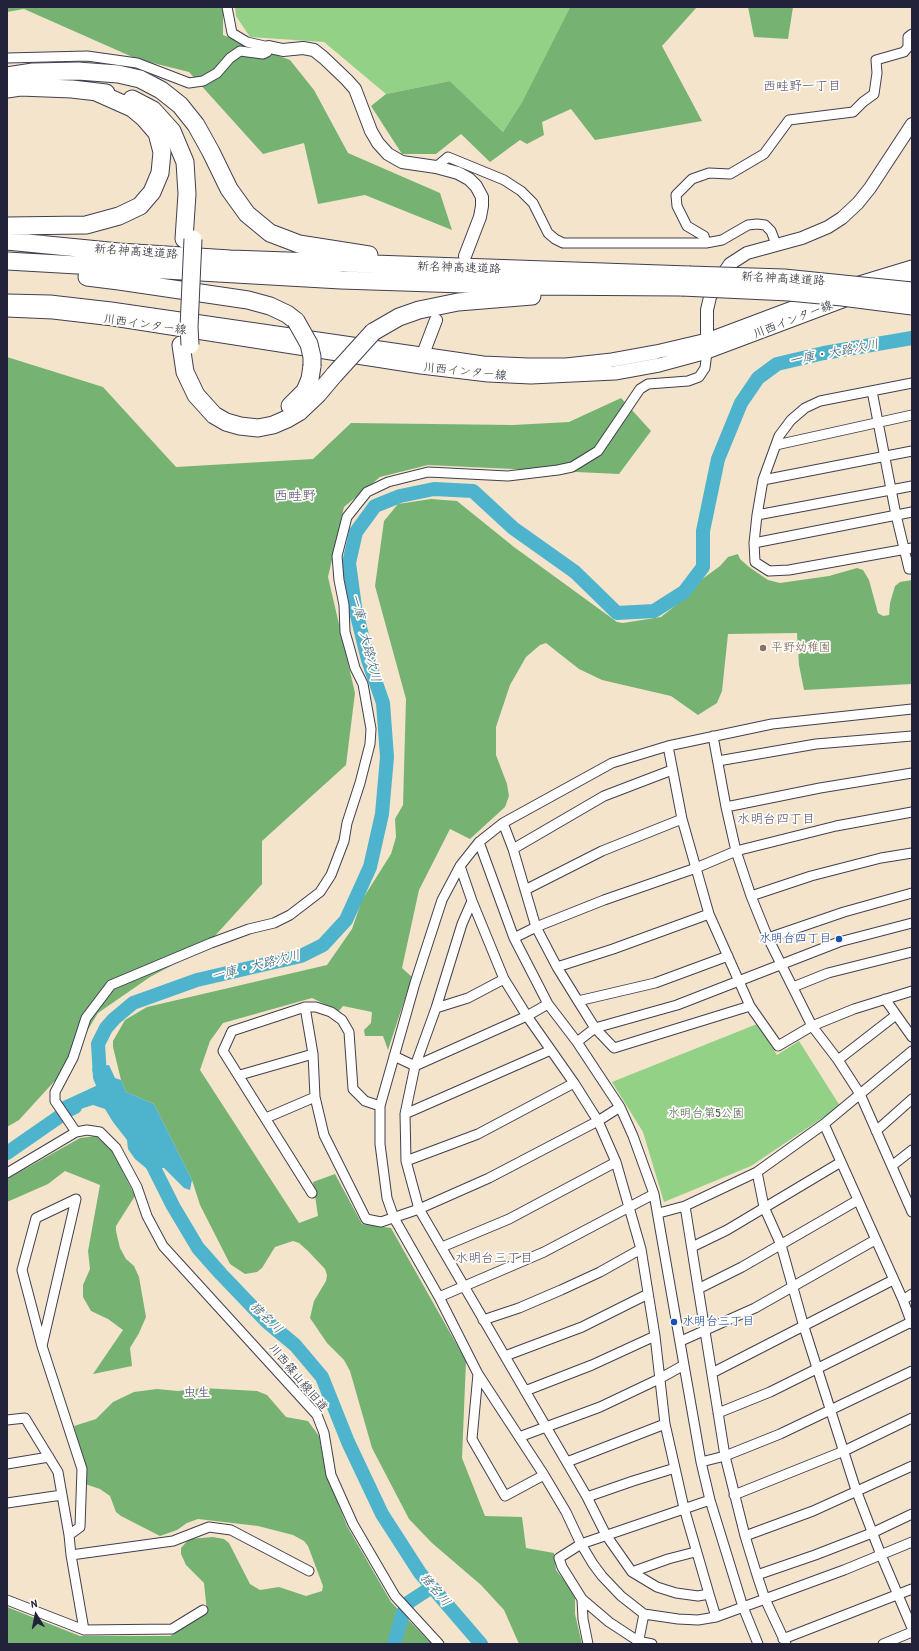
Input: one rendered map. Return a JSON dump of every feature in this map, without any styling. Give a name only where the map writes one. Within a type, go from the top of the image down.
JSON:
[{"type":"highway","points":[[7,76],[34,72],[78,72],[118,74],[140,79],[161,90],[180,105],[196,125],[229,189],[247,214],[270,233],[299,244],[383,257],[428,259],[448,267]]},
{"type":"highway","points":[[7,266],[20,270],[119,281],[248,300],[270,306],[287,314],[296,321],[309,344],[312,357],[310,379],[305,391],[289,407],[273,415],[255,418],[238,416],[223,408],[210,396],[194,367],[186,345],[181,321],[189,239],[196,192],[192,158],[186,140],[177,123],[162,106],[142,93],[78,72]]},
{"type":"highway","points":[[7,89],[20,87],[72,89],[123,95],[153,110],[172,131],[185,162],[189,239]]},
{"type":"highway","points":[[7,226],[86,224],[119,216],[140,206],[152,192],[160,173],[162,152],[157,133],[144,118],[132,108],[96,92]]},
{"type":"highway","name":"新名神高速道路","points":[[7,241],[118,252],[230,259],[448,267],[842,297],[912,306]]},
{"type":"highway","name":"新名神高速道路","points":[[7,260],[341,280],[525,286],[684,285],[784,278],[912,291]]},
{"type":"highway","points":[[186,345],[185,372],[196,395],[214,415],[226,422],[240,426],[258,428],[273,426],[299,412],[373,332],[399,317],[419,310],[458,302],[684,285]]},
{"type":"main road","name":"川西インター線","points":[[707,346],[871,279],[912,267]]},
{"type":"main road","name":"川西インター線","points":[[7,310],[53,312],[113,319],[422,361],[566,365],[707,346],[912,278]]},
{"type":"main road","name":"川西インター線","points":[[7,301],[50,302],[111,309],[422,361]]},
{"type":"street","points":[[227,7],[232,33],[247,42],[283,50],[303,48],[314,50],[324,58],[355,89],[371,132],[388,154],[402,162],[436,167],[458,173],[476,186],[482,197],[482,206],[480,217],[465,256]]},
{"type":"street","points":[[706,243],[704,236],[687,226],[677,206],[676,195],[692,179],[708,173],[730,174],[764,154],[790,120],[853,112],[874,94],[877,73],[876,60],[904,52],[908,47],[908,37],[912,34]]},
{"type":"street","points":[[7,58],[87,56],[137,63],[189,83],[203,81],[217,73],[230,58],[240,51],[263,54],[267,52],[269,47]]},
{"type":"street","points":[[74,1129],[55,1101],[55,1092],[73,1058],[86,1018],[111,985],[249,929],[274,923],[290,915],[320,892],[331,875],[344,841],[347,823],[360,783],[370,744],[371,730],[363,684],[355,668],[345,632],[344,605],[339,580],[337,556],[347,517],[367,492],[388,482],[428,472],[508,476],[558,470],[572,467],[598,450],[640,389],[648,384],[688,381],[699,377],[705,368],[707,346],[707,310],[710,297],[718,281],[730,264],[747,253],[828,228],[842,218],[858,203],[870,188],[912,124]]},
{"type":"street","points":[[436,167],[448,157],[504,180],[521,191],[533,203],[548,233],[563,243],[706,243],[722,240],[748,225],[757,224],[765,225],[771,231],[776,244]]},
{"type":"street","points":[[422,361],[436,320]]},
{"type":"street","points":[[908,549],[789,570],[769,571],[755,562],[754,543],[763,480],[779,436],[784,427],[796,414],[820,401],[912,383]]},
{"type":"street","points":[[872,391],[896,515],[908,549],[909,569],[912,570]]},
{"type":"street","points":[[776,445],[912,415]]},
{"type":"street","points":[[763,480],[912,451]]},
{"type":"street","points":[[757,515],[912,486]]},
{"type":"street","points":[[754,543],[912,512]]},
{"type":"street","points":[[912,709],[772,724],[668,746],[612,763],[502,823],[479,842],[460,866],[442,900],[380,1106],[381,1161],[387,1198],[394,1218],[439,1297],[478,1374],[544,1475],[566,1512],[581,1544],[602,1576],[621,1596],[644,1614],[678,1619],[698,1620],[716,1617],[912,1542]]},
{"type":"street","points":[[713,736],[736,851],[751,896],[768,938],[812,1026],[838,1060],[860,1094],[911,1205]]},
{"type":"street","points":[[718,762],[816,744],[912,736]]},
{"type":"street","points":[[668,746],[682,819],[709,914],[750,1006],[778,1046],[812,1026],[854,1009],[912,991]]},
{"type":"street","points":[[513,849],[604,796],[672,770]]},
{"type":"street","points":[[726,807],[820,788],[912,773]]},
{"type":"street","points":[[514,938],[604,900],[696,868],[736,851],[836,826],[912,812]]},
{"type":"street","points":[[524,890],[602,850],[682,819]]},
{"type":"street","points":[[502,823],[513,849],[536,928],[557,967],[578,1001],[596,1028],[614,1048],[750,1006]]},
{"type":"street","points":[[479,842],[514,938],[548,1004],[577,1042],[620,1107],[633,1136],[654,1194],[659,1213],[701,1462],[710,1500],[743,1607],[758,1644]]},
{"type":"street","points":[[751,896],[811,876],[881,858],[912,853]]},
{"type":"street","points":[[460,866],[472,901],[504,979],[527,1016],[574,1083],[598,1121],[616,1162],[630,1208],[640,1250],[655,1336],[665,1424],[695,1552],[716,1617]]},
{"type":"street","points":[[768,938],[844,912],[912,894]]},
{"type":"street","points":[[472,901],[462,924],[436,1008],[415,1066],[405,1114],[406,1161],[419,1209],[567,1462],[606,1535],[632,1572],[657,1587],[676,1593],[698,1596],[709,1594]]},
{"type":"street","points":[[557,967],[613,950],[709,914]]},
{"type":"street","points":[[577,1042],[596,1028],[677,1005],[740,982],[781,964],[839,942],[912,923]]},
{"type":"street","points":[[793,987],[828,973],[912,952]]},
{"type":"street","points":[[578,1001],[655,983],[728,956]]},
{"type":"street","points":[[436,1008],[468,998],[504,979]]},
{"type":"street","points":[[885,999],[912,1037]]},
{"type":"street","points":[[394,1056],[415,1066],[527,1016],[548,1004]]},
{"type":"street","points":[[312,1193],[240,1075],[223,1051],[232,1030],[305,1007],[324,1009],[337,1016],[345,1025],[350,1039],[353,1089],[365,1101],[380,1106]]},
{"type":"street","points":[[305,1007],[313,1054],[315,1097],[324,1135],[366,1219],[381,1222],[419,1209],[489,1178],[598,1121],[620,1107]]},
{"type":"street","points":[[838,1060],[896,1015]]},
{"type":"street","points":[[405,1114],[551,1050]]},
{"type":"street","points":[[659,1213],[685,1206],[757,1172],[824,1124],[912,1051]]},
{"type":"street","points":[[240,1075],[313,1054]]},
{"type":"street","points":[[406,1161],[478,1134],[574,1083]]},
{"type":"street","points":[[266,1118],[315,1097]]},
{"type":"street","points":[[876,1131],[912,1099]]},
{"type":"street","points":[[718,1412],[770,1392],[912,1323],[824,1124]]},
{"type":"street","name":"川西篠山線旧道","points":[[7,1172],[74,1129],[100,1132],[116,1148],[137,1187],[147,1216],[163,1246],[317,1415],[324,1434],[331,1475],[353,1524],[395,1596],[439,1644]]},
{"type":"street","points":[[892,1165],[912,1150]]},
{"type":"street","points":[[442,1247],[509,1219],[616,1162]]},
{"type":"street","points":[[692,1247],[727,1230],[841,1162]]},
{"type":"street","points":[[757,1172],[764,1208],[781,1245],[804,1327],[856,1490],[872,1533],[912,1628]]},
{"type":"street","points":[[439,1297],[544,1252],[654,1194]]},
{"type":"street","points":[[42,1346],[76,1199],[36,1218],[22,1270],[42,1346],[82,1469],[80,1527],[69,1535]]},
{"type":"street","points":[[698,1289],[742,1267],[858,1200]]},
{"type":"street","points":[[685,1206],[725,1456],[744,1536],[765,1599],[784,1642],[912,1589]]},
{"type":"street","points":[[681,1341],[755,1308],[876,1240]]},
{"type":"street","points":[[483,1320],[519,1308],[561,1290],[600,1272],[640,1250]]},
{"type":"street","points":[[712,1373],[893,1280]]},
{"type":"street","points":[[505,1356],[582,1327],[648,1294]]},
{"type":"street","points":[[903,1300],[912,1294]]},
{"type":"street","points":[[525,1391],[592,1365],[655,1336]]},
{"type":"street","points":[[519,1436],[600,1407],[659,1379],[684,1365]]},
{"type":"street","points":[[701,1462],[725,1456],[780,1434],[912,1371]]},
{"type":"street","points":[[478,1374],[472,1439],[505,1496],[544,1475]]},
{"type":"street","points":[[7,1420],[25,1418],[58,1472],[84,1630]]},
{"type":"street","points":[[734,1495],[844,1451],[912,1418]]},
{"type":"street","points":[[567,1462],[665,1424]]},
{"type":"street","points":[[7,1464],[49,1457]]},
{"type":"street","points":[[744,1536],[813,1511],[856,1490],[912,1466]]},
{"type":"street","points":[[587,1497],[675,1468]]},
{"type":"street","points":[[7,1503],[62,1495]]},
{"type":"street","points":[[652,1644],[638,1643],[609,1622],[582,1599],[562,1567],[559,1558],[581,1544],[710,1500]]},
{"type":"street","points":[[757,1575],[872,1533],[912,1514]]},
{"type":"street","points":[[71,1556],[174,1542],[209,1526],[231,1530],[309,1571]]},
{"type":"street","points":[[632,1572],[668,1559],[695,1552]]},
{"type":"street","points":[[582,1599],[583,1619],[588,1644]]},
{"type":"street","points":[[7,1600],[84,1630],[172,1630],[203,1610]]},
{"type":"street","points":[[638,1643],[644,1614]]},
{"type":"street","points":[[883,1644],[912,1632]]},
{"type":"green space","points":[[7,7],[223,7],[223,35],[290,60],[314,90],[348,153],[440,193],[452,230],[365,195],[318,204],[304,143],[263,154],[189,72],[137,59],[24,9],[7,12]]},
{"type":"green space","points":[[235,7],[570,7],[522,102],[503,132],[450,81],[386,94],[324,42],[250,37],[236,16]]},
{"type":"green space","points":[[570,7],[697,7],[662,46],[702,121],[595,140],[571,109],[542,122],[544,135],[527,144],[520,140],[490,162],[461,134],[436,154],[402,154],[371,106],[386,94],[450,81],[503,132],[522,102]]},
{"type":"green space","points":[[748,7],[793,7],[788,39],[754,37]]},
{"type":"green space","points":[[7,357],[103,387],[176,467],[313,459],[351,423],[513,425],[569,422],[621,398],[651,431],[619,474],[428,465],[380,477],[344,507],[328,577],[355,693],[346,765],[262,841],[262,884],[203,949],[150,977],[98,1013],[61,1074],[19,1120],[7,1127]]},
{"type":"green space","points":[[431,499],[457,501],[514,547],[617,622],[623,623],[661,617],[690,594],[701,580],[720,566],[728,557],[738,554],[740,559],[749,567],[768,580],[780,583],[829,576],[857,568],[863,570],[869,580],[878,613],[883,616],[889,615],[890,603],[895,586],[900,582],[912,580],[912,684],[804,690],[799,665],[797,633],[728,634],[722,691],[717,703],[698,715],[671,696],[602,680],[579,669],[546,643],[540,645],[526,657],[510,685],[496,727],[496,755],[507,784],[509,796],[505,807],[470,839],[450,829],[419,890],[402,968],[412,977],[388,1050],[383,1036],[365,1036],[364,1030],[371,1023],[372,1012],[343,1006],[339,1011],[312,998],[223,1023],[210,1041],[200,1070],[299,1223],[318,1216],[313,1182],[335,1174],[362,1224],[391,1228],[466,1361],[462,1458],[485,1516],[522,1517],[526,1548],[554,1553],[556,1570],[575,1594],[575,1614],[582,1644],[519,1644],[504,1610],[481,1585],[432,1543],[409,1519],[372,1448],[350,1371],[344,1360],[327,1343],[310,1318],[314,1301],[326,1281],[327,1275],[325,1269],[299,1243],[293,1241],[275,1247],[262,1268],[257,1272],[245,1274],[230,1264],[200,1205],[192,1180],[154,1104],[126,1092],[121,1080],[113,1047],[113,1041],[125,1020],[147,1007],[327,965],[352,929],[362,900],[391,854],[396,837],[395,819],[403,805],[406,699],[375,586],[384,521],[398,504]]},
{"type":"green space","name":"水明台第5公園","points":[[757,1024],[777,1055],[799,1041],[840,1106],[751,1166],[664,1202],[643,1132],[612,1082]]},
{"type":"green space","points":[[96,1136],[113,1152],[135,1196],[116,1226],[116,1231],[120,1248],[126,1259],[134,1266],[139,1277],[146,1317],[130,1348],[132,1366],[93,1374],[123,1330],[108,1319],[91,1311],[83,1297],[83,1285],[90,1269],[88,1251],[100,1185],[65,1171],[48,1184],[7,1202],[7,1179],[80,1138]]},
{"type":"green space","points":[[203,1388],[257,1391],[267,1395],[286,1417],[308,1421],[319,1436],[326,1473],[347,1526],[391,1602],[428,1640],[438,1644],[7,1644],[7,1607],[80,1636],[170,1636],[207,1612],[204,1583],[186,1565],[181,1554],[181,1548],[189,1539],[213,1537],[224,1539],[229,1543],[250,1584],[260,1590],[279,1587],[306,1596],[322,1591],[323,1586],[308,1546],[304,1541],[293,1535],[258,1526],[198,1519],[187,1523],[177,1530],[160,1536],[121,1516],[116,1512],[110,1496],[100,1489],[85,1484],[85,1467],[74,1426],[96,1419],[113,1402],[134,1392],[157,1389],[178,1391]]},
{"type":"water","points":[[109,1065],[115,1078],[121,1080],[126,1092],[154,1104],[192,1180],[190,1190],[184,1188],[164,1168],[160,1168],[153,1174],[135,1159],[128,1149],[127,1140],[105,1109],[93,1105],[68,1113],[61,1102],[98,1085],[92,1070],[93,1067]]},
{"type":"waterway","name":"一庫・大路次川","points":[[103,1084],[100,1077],[98,1044],[106,1028],[133,1003],[197,980],[301,956],[323,945],[346,920],[370,867],[382,814],[387,757],[383,703],[368,660],[355,607],[349,563],[356,532],[375,506],[400,496],[434,489],[473,491],[513,528],[575,572],[617,613],[654,611],[684,592],[703,567],[703,531],[718,459],[741,403],[758,378],[777,364],[824,353],[912,338]]},
{"type":"waterway","name":"猪名川","points":[[7,1153],[75,1107]]},
{"type":"waterway","name":"猪名川","points":[[148,1156],[173,1206],[198,1248],[266,1321],[295,1345],[322,1377],[348,1442],[382,1514],[420,1573],[481,1644]]},
{"type":"waterway","points":[[394,1644],[403,1613],[409,1602],[432,1587]]},
{"type":"place","name":"平野幼稚園","points":[[763,648]]},
{"type":"place","name":"水明台四丁目","points":[[839,939]]},
{"type":"place","name":"水明台三丁目","points":[[674,1322]]},
{"type":"district","name":"西畦野一丁目","points":[[802,87]]},
{"type":"district","name":"西畦野","points":[[295,496]]},
{"type":"district","name":"水明台四丁目","points":[[776,820]]},
{"type":"district","name":"水明台三丁目","points":[[494,1259]]},
{"type":"district","name":"虫生","points":[[197,1393]]}]
